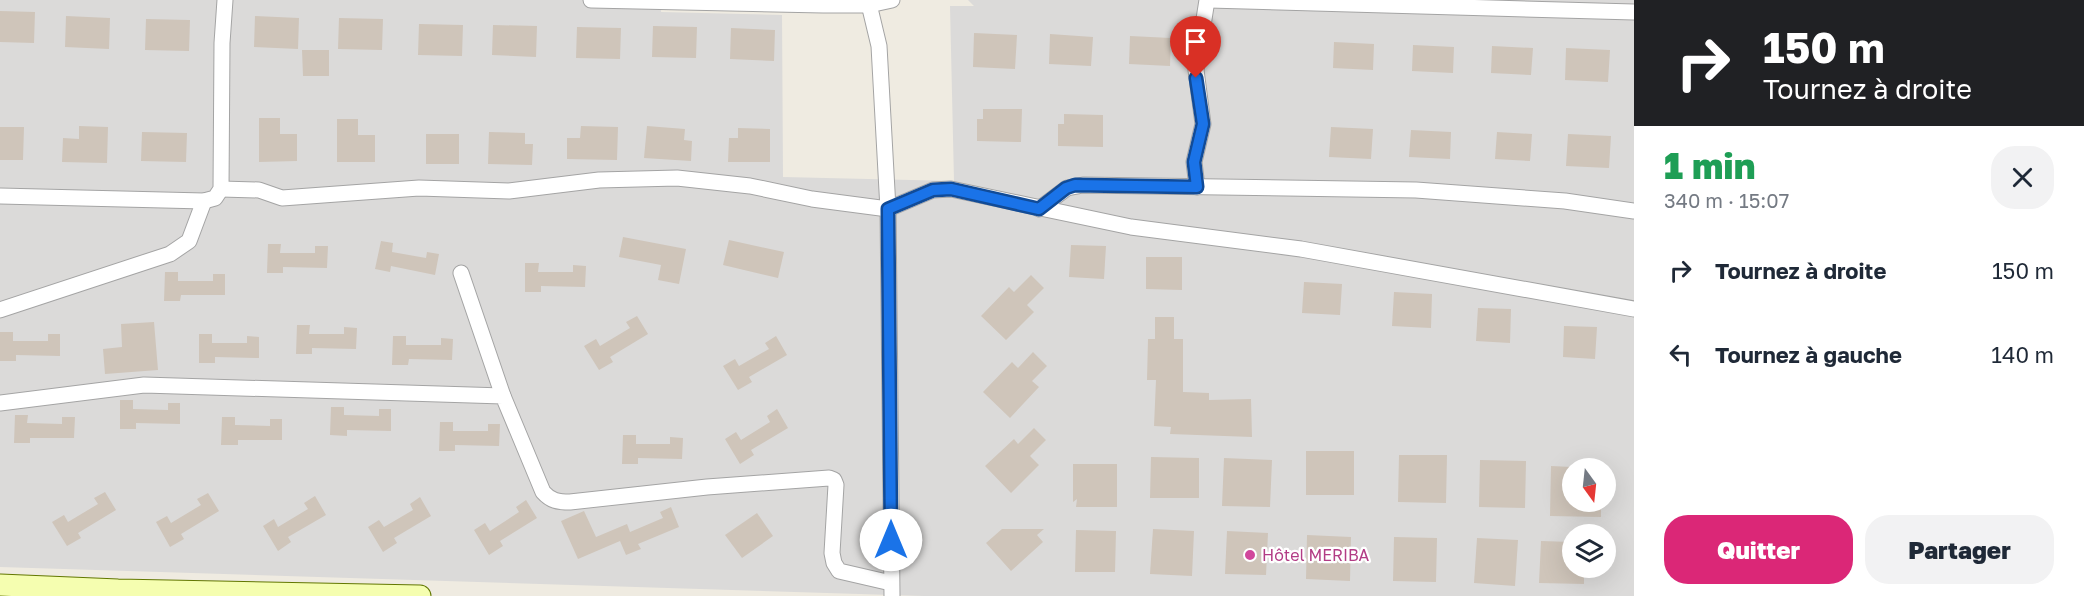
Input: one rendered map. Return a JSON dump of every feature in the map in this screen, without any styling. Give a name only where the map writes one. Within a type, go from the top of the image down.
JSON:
[{"type":"main road","points":[[0,585],[118,590],[420,596]]},
{"type":"street","points":[[0,196],[204,201],[215,198],[222,189],[222,43],[225,0]]},
{"type":"street","points":[[591,0],[869,2],[892,0]]},
{"type":"street","points":[[1197,187],[1194,162],[1203,124],[1196,70],[1208,0],[1634,12]]},
{"type":"street","points":[[461,273],[503,396],[548,499],[570,502],[707,487],[829,478],[834,480],[836,485],[832,554],[834,563],[839,571],[891,589],[888,209],[879,46],[869,2]]},
{"type":"street","points":[[222,189],[259,190],[282,198],[419,189],[509,191],[600,180],[677,178],[750,186],[812,199],[888,209],[933,190],[951,189],[1131,227],[1300,249],[1634,309]]},
{"type":"street","points":[[1039,209],[1066,188],[1075,185],[1416,190],[1565,201],[1634,210]]},
{"type":"street","points":[[0,310],[170,254],[189,241],[204,201]]},
{"type":"street","points":[[0,403],[144,384],[503,396]]},
{"type":"shaded area","points":[[0,0],[662,0],[661,12],[782,15],[783,177],[954,181],[950,6],[974,6],[968,0],[1634,0],[1634,596],[924,596],[0,567]]},
{"type":"building","points":[[0,11],[35,12],[34,43],[0,42]]},
{"type":"building","points":[[66,16],[110,18],[109,49],[65,47]]},
{"type":"building","points":[[255,16],[299,18],[298,49],[254,47]]},
{"type":"building","points":[[339,18],[383,19],[382,50],[338,49]]},
{"type":"building","points":[[146,19],[190,20],[189,51],[145,50]]},
{"type":"building","points":[[419,24],[463,25],[462,56],[418,55]]},
{"type":"building","points":[[493,25],[537,26],[536,57],[492,55]]},
{"type":"building","points":[[653,26],[697,27],[696,58],[652,57]]},
{"type":"building","points":[[577,27],[621,28],[620,59],[576,58]]},
{"type":"building","points":[[731,28],[775,30],[774,61],[730,59]]},
{"type":"building","points":[[974,33],[1017,35],[1015,69],[973,67]]},
{"type":"building","points":[[1050,34],[1093,37],[1091,66],[1049,64]]},
{"type":"building","points":[[1130,36],[1171,38],[1170,66],[1129,64]]},
{"type":"building","points":[[1334,42],[1374,44],[1373,70],[1333,68]]},
{"type":"building","points":[[1413,45],[1454,47],[1453,73],[1412,71]]},
{"type":"building","points":[[1492,46],[1533,48],[1531,75],[1491,73]]},
{"type":"building","points":[[1566,48],[1610,50],[1608,82],[1565,80]]},
{"type":"building","points":[[302,50],[329,50],[329,76],[303,76]]},
{"type":"building","points":[[983,109],[1022,109],[1021,142],[977,141],[977,119],[983,119]]},
{"type":"building","points":[[1064,114],[1103,115],[1103,147],[1058,146],[1058,124],[1064,124]]},
{"type":"building","points":[[259,118],[280,118],[280,134],[297,134],[297,161],[259,162]]},
{"type":"building","points":[[337,119],[358,119],[358,135],[375,135],[375,162],[337,162]]},
{"type":"building","points":[[79,126],[108,127],[107,163],[62,162],[63,138],[79,139]]},
{"type":"building","points":[[581,126],[618,127],[617,160],[567,159],[567,138],[580,138]]},
{"type":"building","points":[[647,126],[685,129],[684,140],[692,141],[691,161],[644,158]]},
{"type":"building","points":[[0,127],[24,127],[23,160],[0,160]]},
{"type":"building","points":[[1331,127],[1373,129],[1371,159],[1329,157]]},
{"type":"building","points":[[738,128],[770,129],[770,162],[728,162],[729,138],[738,138]]},
{"type":"building","points":[[1411,130],[1451,132],[1450,159],[1409,157]]},
{"type":"building","points":[[142,132],[187,133],[186,162],[141,161]]},
{"type":"building","points":[[489,132],[525,133],[525,144],[533,144],[532,165],[488,164]]},
{"type":"building","points":[[1497,132],[1532,134],[1530,161],[1495,159]]},
{"type":"building","points":[[426,134],[459,134],[459,164],[426,164]]},
{"type":"building","points":[[1568,134],[1611,136],[1609,168],[1566,166]]},
{"type":"building","points":[[623,237],[686,249],[679,284],[658,280],[661,265],[619,257]]},
{"type":"building","points":[[729,240],[784,252],[778,278],[723,265]]},
{"type":"building","points":[[381,241],[393,243],[392,252],[426,258],[427,252],[439,254],[435,275],[391,266],[390,272],[375,269]]},
{"type":"building","points":[[268,244],[281,244],[280,253],[315,253],[315,246],[328,246],[327,268],[283,267],[283,273],[267,273]]},
{"type":"building","points":[[1071,245],[1106,246],[1104,279],[1069,277]]},
{"type":"building","points":[[1146,257],[1182,257],[1182,290],[1146,289]]},
{"type":"building","points":[[525,263],[539,263],[538,272],[573,272],[573,265],[586,266],[585,287],[541,286],[541,292],[525,292]]},
{"type":"building","points":[[165,272],[178,272],[178,281],[213,281],[213,274],[225,274],[225,295],[181,295],[180,301],[164,301]]},
{"type":"building","points":[[1031,275],[1044,288],[1027,305],[1034,312],[1006,340],[981,316],[1009,287],[1014,292]]},
{"type":"building","points":[[1304,282],[1342,284],[1340,315],[1302,313]]},
{"type":"building","points":[[1394,292],[1432,294],[1431,328],[1392,326]]},
{"type":"building","points":[[1478,308],[1511,309],[1510,343],[1476,341]]},
{"type":"building","points":[[637,316],[648,334],[610,357],[613,362],[599,370],[584,346],[596,339],[600,346],[630,328],[626,322]]},
{"type":"building","points":[[1155,317],[1174,317],[1174,339],[1183,339],[1183,392],[1209,393],[1209,400],[1251,399],[1252,437],[1170,434],[1171,427],[1154,426],[1156,380],[1147,380],[1148,339],[1155,339]]},
{"type":"building","points":[[154,322],[158,370],[105,374],[103,349],[122,347],[121,324]]},
{"type":"building","points":[[297,325],[310,325],[309,334],[344,334],[344,327],[357,328],[356,349],[312,348],[312,354],[296,354]]},
{"type":"building","points":[[1564,326],[1597,327],[1595,359],[1563,357]]},
{"type":"building","points":[[0,332],[13,332],[13,341],[48,341],[48,334],[60,334],[60,356],[16,355],[16,361],[0,361]]},
{"type":"building","points":[[199,334],[212,334],[212,343],[247,343],[247,336],[259,337],[259,358],[215,357],[215,363],[199,363]]},
{"type":"building","points":[[393,336],[406,336],[406,345],[441,345],[441,338],[453,339],[452,360],[409,359],[408,365],[392,365]]},
{"type":"building","points":[[776,336],[787,355],[749,377],[752,382],[738,390],[723,366],[735,359],[739,366],[769,349],[765,343]]},
{"type":"building","points":[[1033,352],[1047,366],[1032,381],[1039,387],[1010,418],[983,392],[1012,362],[1018,368]]},
{"type":"building","points":[[120,400],[133,400],[133,409],[168,410],[168,403],[180,403],[180,424],[136,423],[136,429],[120,429]]},
{"type":"building","points":[[331,407],[344,407],[344,415],[379,416],[379,409],[391,409],[391,431],[347,430],[347,436],[330,435]]},
{"type":"building","points":[[777,409],[788,428],[751,450],[754,455],[740,464],[725,439],[736,432],[741,440],[770,422],[767,416]]},
{"type":"building","points":[[15,415],[28,415],[27,423],[62,424],[62,417],[75,417],[74,438],[30,438],[30,443],[14,443]]},
{"type":"building","points":[[222,417],[235,417],[235,425],[270,426],[270,419],[282,419],[282,440],[238,440],[238,445],[221,445]]},
{"type":"building","points":[[440,422],[453,422],[453,431],[488,431],[488,424],[500,424],[499,446],[455,445],[455,451],[439,451]]},
{"type":"building","points":[[1034,428],[1046,440],[1030,456],[1039,465],[1011,493],[985,466],[1014,439],[1018,444]]},
{"type":"building","points":[[623,435],[636,435],[636,444],[670,444],[670,437],[683,438],[682,459],[638,458],[638,464],[622,464]]},
{"type":"building","points":[[1306,451],[1354,451],[1354,495],[1306,495]]},
{"type":"building","points":[[1399,455],[1447,455],[1446,503],[1398,502]]},
{"type":"building","points":[[1151,457],[1199,458],[1199,498],[1150,498]]},
{"type":"building","points":[[1224,458],[1272,460],[1270,507],[1222,506]]},
{"type":"building","points":[[1480,460],[1526,461],[1525,508],[1479,507]]},
{"type":"building","points":[[1073,464],[1117,464],[1117,507],[1076,507],[1077,499],[1073,502]]},
{"type":"building","points":[[1551,466],[1562,467],[1562,512],[1601,512],[1601,517],[1550,516]]},
{"type":"building","points":[[105,492],[116,510],[78,533],[81,538],[67,546],[52,522],[64,515],[68,522],[98,504],[94,498]]},
{"type":"building","points":[[208,493],[219,511],[181,534],[184,539],[170,547],[156,522],[167,516],[171,523],[201,505],[197,499]]},
{"type":"building","points":[[315,496],[326,515],[288,537],[291,542],[278,551],[263,526],[274,519],[278,527],[308,509],[304,503]]},
{"type":"building","points":[[420,497],[431,516],[394,538],[397,543],[383,552],[368,527],[379,520],[384,527],[413,510],[410,504]]},
{"type":"building","points":[[526,500],[537,518],[500,541],[503,546],[489,555],[474,530],[485,523],[490,531],[519,512],[516,507]]},
{"type":"building","points":[[671,507],[679,527],[638,544],[641,549],[626,555],[620,541],[578,559],[561,521],[584,511],[596,537],[627,524],[630,532],[663,518],[660,512]]},
{"type":"building","points":[[757,513],[773,536],[742,558],[725,535]]},
{"type":"building","points":[[1002,529],[1044,529],[1037,535],[1043,542],[1011,571],[986,543]]},
{"type":"building","points":[[1153,529],[1194,531],[1192,576],[1150,574]]},
{"type":"building","points":[[1076,530],[1116,531],[1115,572],[1075,572]]},
{"type":"building","points":[[1227,531],[1268,533],[1266,575],[1225,574]]},
{"type":"building","points":[[1307,535],[1351,537],[1350,581],[1306,579]]},
{"type":"building","points":[[1394,537],[1437,538],[1436,582],[1393,581]]},
{"type":"building","points":[[1477,538],[1518,540],[1515,586],[1474,583]]},
{"type":"building","points":[[1541,541],[1562,542],[1562,578],[1584,578],[1584,584],[1539,583]]},
{"type":"place","name":"Hôtel MERIBA","points":[[1250,555]]},
{"type":"route","points":[[891,540],[888,209],[933,190],[951,189],[1039,209],[1066,188],[1075,185],[1197,187],[1194,162],[1203,124],[1203,113],[1196,78]]}]
